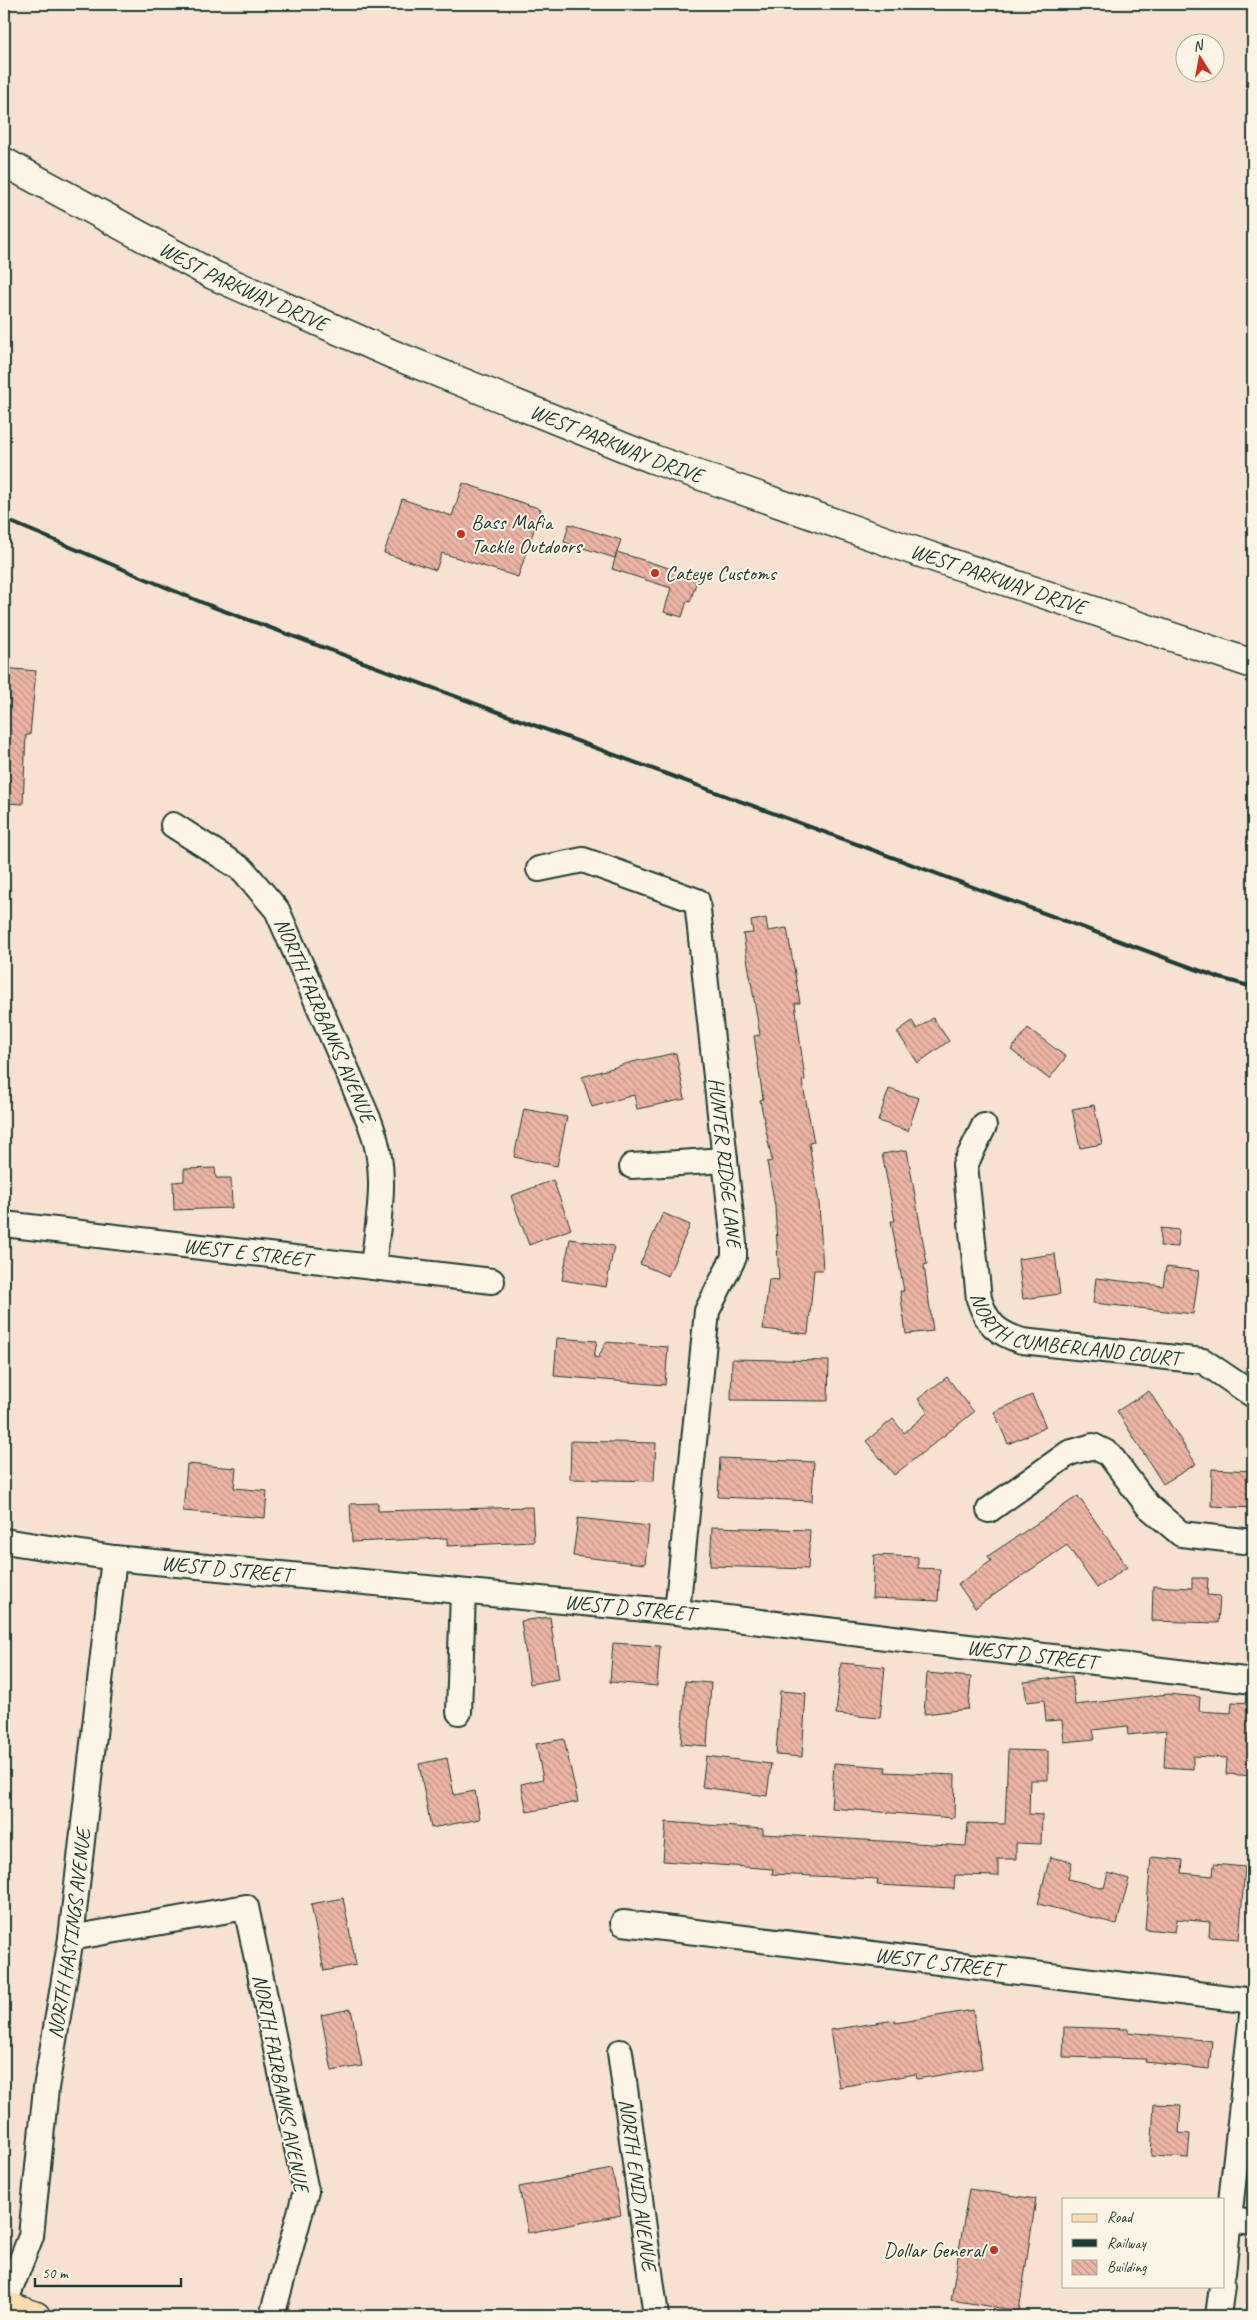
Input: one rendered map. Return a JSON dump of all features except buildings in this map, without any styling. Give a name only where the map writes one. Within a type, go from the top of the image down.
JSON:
[{"type":"main road","name":"WEST PARKWAY DRIVE","points":[[4,162],[213,276],[437,372],[653,459],[1253,664]]},
{"type":"main road","points":[[4,2305],[36,2316]]},
{"type":"street","name":"NORTH FAIRBANKS AVENUE","points":[[173,825],[243,870],[266,894],[285,927],[370,1122],[381,1154],[382,1190],[373,1266]]},
{"type":"street","name":"HUNTER RIDGE LANE","points":[[538,869],[583,860],[697,901],[734,1257],[707,1311],[677,1612]]},
{"type":"street","name":"NORTH CUMBERLAND COURT","points":[[984,1126],[965,1164],[979,1299],[985,1316],[992,1325],[1006,1336],[1022,1341],[1203,1361],[1253,1395]]},
{"type":"street","points":[[632,1166],[725,1160]]},
{"type":"street","name":"WEST E STREET","points":[[4,1224],[492,1281]]},
{"type":"street","points":[[989,1510],[1069,1453],[1093,1446],[1109,1454],[1148,1506],[1181,1534],[1253,1542]]},
{"type":"street","name":"WEST D STREET","points":[[4,1542],[114,1558],[677,1612],[1253,1681]]},
{"type":"street","name":"NORTH HASTINGS AVENUE","points":[[4,2305],[31,2236],[46,2088],[71,1938],[114,1558]]},
{"type":"street","points":[[459,1712],[463,1592]]},
{"type":"street","name":"NORTH FAIRBANKS AVENUE","points":[[71,1938],[246,1907],[306,2191],[272,2316]]},
{"type":"street","name":"WEST C STREET","points":[[623,1923],[1253,2001]]},
{"type":"street","points":[[1224,2265],[1253,2006]]},
{"type":"street","name":"NORTH ENID AVENUE","points":[[620,2052],[656,2316]]},
{"type":"street","points":[[1230,2220],[1253,2223]]},
{"type":"street","points":[[1218,2316],[1222,2288]]},
{"type":"railway","points":[[4,519],[208,605],[1220,978],[1253,987]]},
{"type":"place","name":"Bass Mafia Tackle Outdoors","points":[[461,534]]},
{"type":"place","name":"Cateye Customs","points":[[655,573]]},
{"type":"place","name":"Dollar General","points":[[994,2250]]}]
